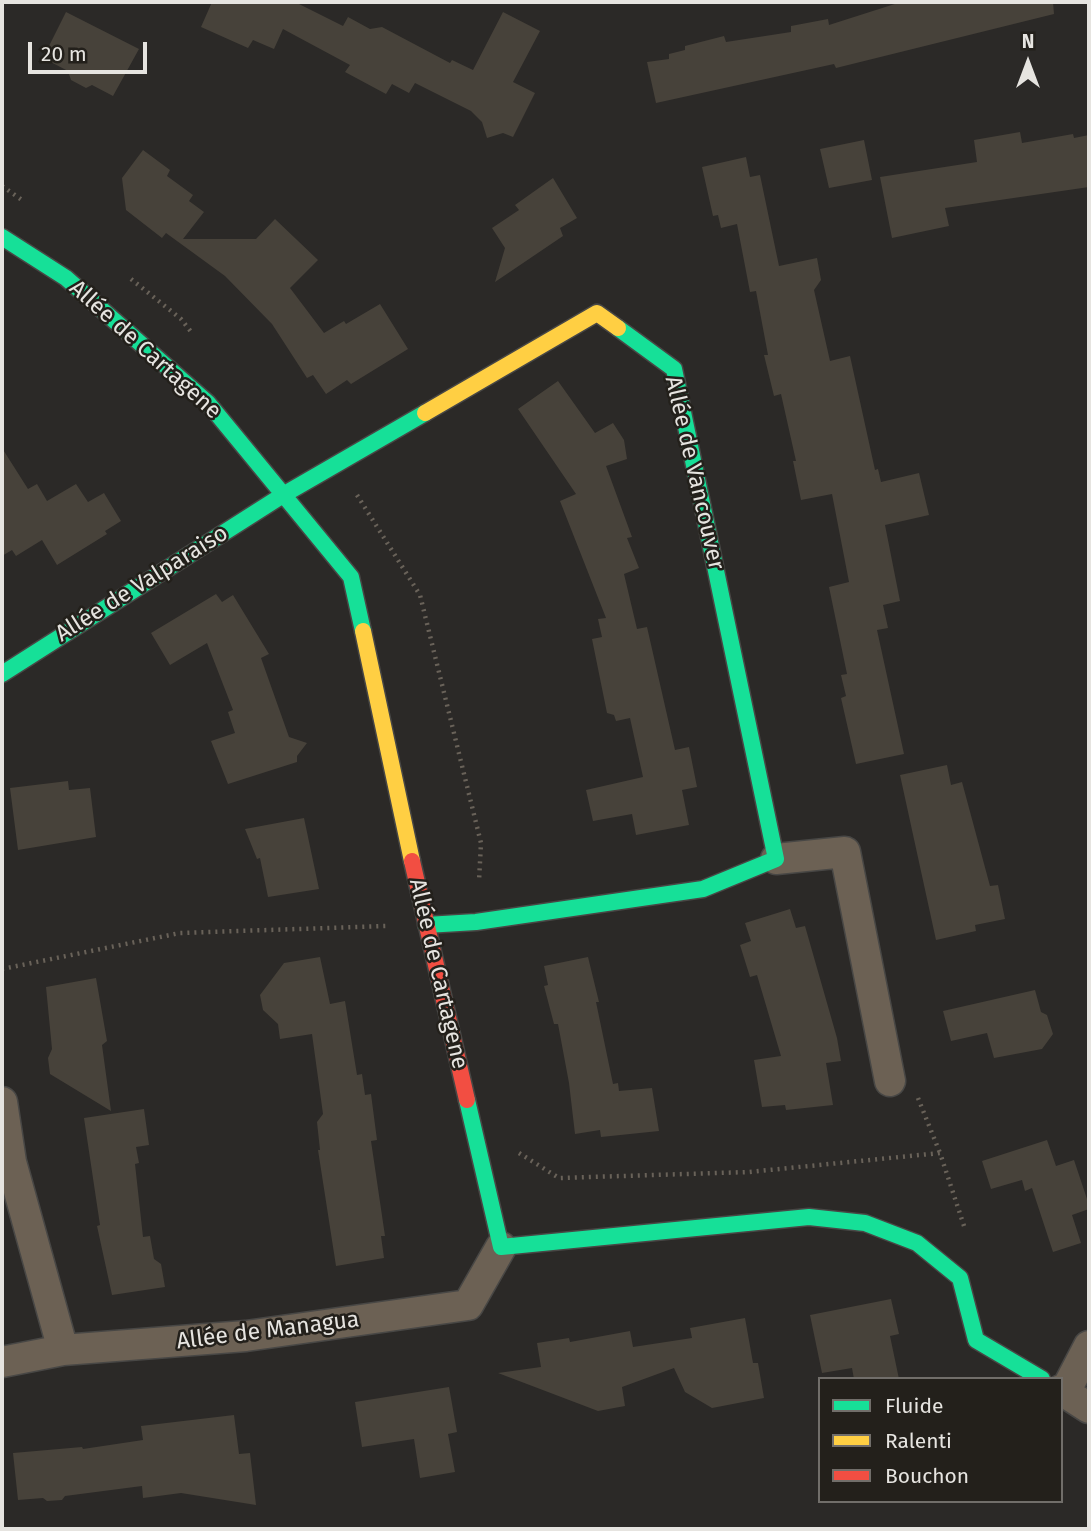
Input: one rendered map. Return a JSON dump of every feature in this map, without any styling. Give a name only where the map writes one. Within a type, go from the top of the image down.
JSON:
[{"type":"street","name":"Allée de Cartagene","points":[[2,237],[66,278],[208,404],[351,577],[426,925],[501,1247]]},
{"type":"street","name":"Allée de Vancouver","points":[[283,495],[597,313],[674,369],[776,859]]},
{"type":"street","name":"Allée de Valparaiso","points":[[2,674],[283,495]]},
{"type":"street","points":[[426,925],[476,922],[703,889],[776,859],[845,852],[890,1082]]},
{"type":"street","points":[[2,1102],[11,1162],[63,1350]]},
{"type":"street","points":[[501,1247],[809,1217],[865,1223],[917,1243],[960,1278],[976,1340],[1039,1377]]},
{"type":"street","name":"Allée de Managua","points":[[2,1362],[63,1350],[246,1336],[468,1305],[501,1247]]},
{"type":"street","points":[[1064,1392],[1089,1346]]},
{"type":"path","points":[[2,186],[23,201]]},
{"type":"path","points":[[120,271],[181,319],[198,341]]},
{"type":"path","points":[[307,481],[356,493],[420,595],[481,843],[476,922]]},
{"type":"path","points":[[2,969],[180,933],[426,925]]},
{"type":"path","points":[[890,1082],[914,1087],[940,1153],[966,1232]]},
{"type":"path","points":[[509,1147],[559,1178],[749,1172],[940,1153]]},
{"type":"building","points":[[212,2],[295,2],[343,26],[348,17],[370,29],[382,27],[450,63],[452,60],[473,70],[503,12],[540,31],[513,82],[535,93],[513,137],[503,133],[487,138],[482,122],[471,111],[415,83],[409,93],[392,84],[386,94],[345,72],[350,65],[283,29],[274,49],[253,40],[248,48],[201,27]]},
{"type":"building","points":[[901,2],[1053,2],[1054,14],[836,68],[834,64],[656,103],[647,62],[669,59],[669,54],[685,50],[685,46],[724,36],[726,42],[791,32],[791,26],[828,19],[829,25]]},
{"type":"building","points":[[66,12],[139,49],[113,96],[92,85],[86,88],[71,80],[68,71],[43,58]]},
{"type":"building","points":[[1020,132],[1022,143],[1073,134],[1074,138],[1089,135],[1089,187],[945,208],[949,226],[892,238],[880,177],[977,162],[974,140]]},
{"type":"building","points":[[864,140],[872,180],[829,188],[820,149]]},
{"type":"building","points":[[143,150],[170,170],[167,176],[193,195],[189,201],[204,212],[183,239],[256,239],[275,219],[318,260],[290,288],[324,333],[344,321],[346,324],[380,304],[408,349],[351,384],[347,380],[326,394],[313,375],[307,378],[272,324],[225,276],[166,233],[162,238],[126,210],[122,178]]},
{"type":"building","points":[[746,157],[750,177],[760,175],[779,266],[817,258],[821,280],[814,290],[830,361],[850,356],[875,470],[878,469],[881,482],[919,473],[929,515],[885,525],[900,601],[883,605],[888,628],[877,630],[904,754],[856,764],[841,698],[846,696],[841,675],[847,674],[829,587],[849,582],[832,494],[801,500],[793,461],[796,461],[781,394],[774,396],[764,355],[768,355],[756,291],[750,292],[737,224],[721,228],[718,215],[713,216],[702,167]]},
{"type":"building","points":[[553,178],[577,218],[560,228],[563,236],[495,282],[505,248],[492,228],[519,210],[515,205]]},
{"type":"building","points":[[558,381],[595,433],[613,423],[624,440],[627,459],[606,466],[632,537],[627,538],[639,568],[624,574],[637,629],[647,627],[675,750],[689,747],[697,787],[682,790],[689,825],[636,835],[632,814],[593,821],[586,790],[643,777],[630,718],[616,721],[614,715],[607,713],[592,639],[602,637],[598,619],[606,618],[560,501],[576,494],[518,409]]},
{"type":"building","points":[[2,448],[28,489],[37,484],[47,501],[76,484],[88,502],[104,493],[121,521],[105,531],[107,534],[57,565],[42,540],[16,556],[12,550],[2,556]]},
{"type":"building","points":[[216,594],[222,602],[233,595],[269,654],[261,658],[289,737],[307,743],[297,756],[297,762],[228,784],[211,741],[235,733],[228,712],[233,710],[207,643],[170,665],[151,633]]},
{"type":"building","points":[[947,765],[951,785],[962,782],[990,886],[998,885],[1005,919],[975,925],[976,931],[936,940],[900,775]]},
{"type":"building","points":[[68,781],[69,790],[90,788],[96,837],[18,850],[10,788]]},
{"type":"building","points":[[304,818],[319,889],[268,897],[260,858],[257,859],[245,829]]},
{"type":"building","points":[[790,909],[796,928],[805,926],[841,1061],[826,1063],[833,1105],[786,1110],[785,1105],[762,1107],[754,1060],[781,1056],[757,975],[750,977],[740,945],[751,941],[745,923]]},
{"type":"building","points":[[320,957],[330,1004],[345,1001],[357,1075],[362,1074],[365,1095],[371,1094],[377,1140],[371,1141],[385,1236],[381,1236],[384,1258],[336,1266],[318,1150],[317,1122],[323,1114],[312,1034],[280,1039],[278,1024],[263,1010],[260,995],[284,963]]},
{"type":"building","points":[[588,957],[599,1002],[596,1002],[613,1084],[618,1083],[619,1091],[652,1088],[659,1131],[601,1137],[600,1130],[575,1134],[558,1024],[554,1024],[544,986],[548,985],[544,966]]},
{"type":"building","points":[[96,978],[107,1041],[102,1045],[111,1111],[50,1074],[48,1058],[52,1049],[46,987]]},
{"type":"building","points":[[1035,990],[1041,1012],[1047,1015],[1053,1034],[1042,1049],[994,1058],[987,1033],[951,1041],[943,1011]]},
{"type":"building","points":[[144,1109],[149,1145],[136,1147],[139,1163],[135,1164],[143,1237],[150,1236],[154,1259],[161,1264],[165,1287],[112,1295],[97,1226],[100,1225],[84,1118]]},
{"type":"building","points":[[1047,1140],[1056,1166],[1074,1160],[1089,1205],[1089,1209],[1072,1215],[1081,1243],[1053,1252],[1032,1188],[1025,1191],[1022,1180],[991,1189],[982,1161]]},
{"type":"building","points":[[891,1299],[899,1334],[890,1336],[899,1377],[854,1377],[852,1368],[822,1373],[810,1315]]},
{"type":"building","points":[[745,1318],[753,1363],[758,1363],[764,1398],[712,1408],[685,1392],[674,1368],[622,1387],[625,1406],[598,1411],[498,1373],[541,1367],[537,1343],[569,1338],[570,1342],[630,1331],[633,1347],[692,1338],[690,1328]]},
{"type":"building","points":[[449,1387],[457,1432],[448,1434],[455,1472],[420,1478],[414,1439],[362,1447],[355,1402]]},
{"type":"building","points":[[234,1415],[239,1454],[250,1453],[256,1505],[181,1493],[143,1498],[142,1486],[65,1496],[62,1500],[18,1500],[13,1453],[83,1449],[143,1440],[141,1426]]},
{"type":"traffic: fast","points":[[2,237],[66,278],[208,403],[351,577],[363,631]]},
{"type":"traffic: fast","points":[[426,925],[476,922],[703,889],[776,859],[674,369],[618,328]]},
{"type":"traffic: fast","points":[[2,674],[283,495],[425,413]]},
{"type":"traffic: fast","points":[[467,1100],[501,1247],[809,1217],[865,1223],[917,1243],[960,1278],[976,1340],[1039,1377]]},
{"type":"traffic: slow","points":[[425,413],[597,313],[618,328]]},
{"type":"traffic: slow","points":[[363,631],[412,861]]},
{"type":"traffic: jam","points":[[412,861],[467,1100]]}]
